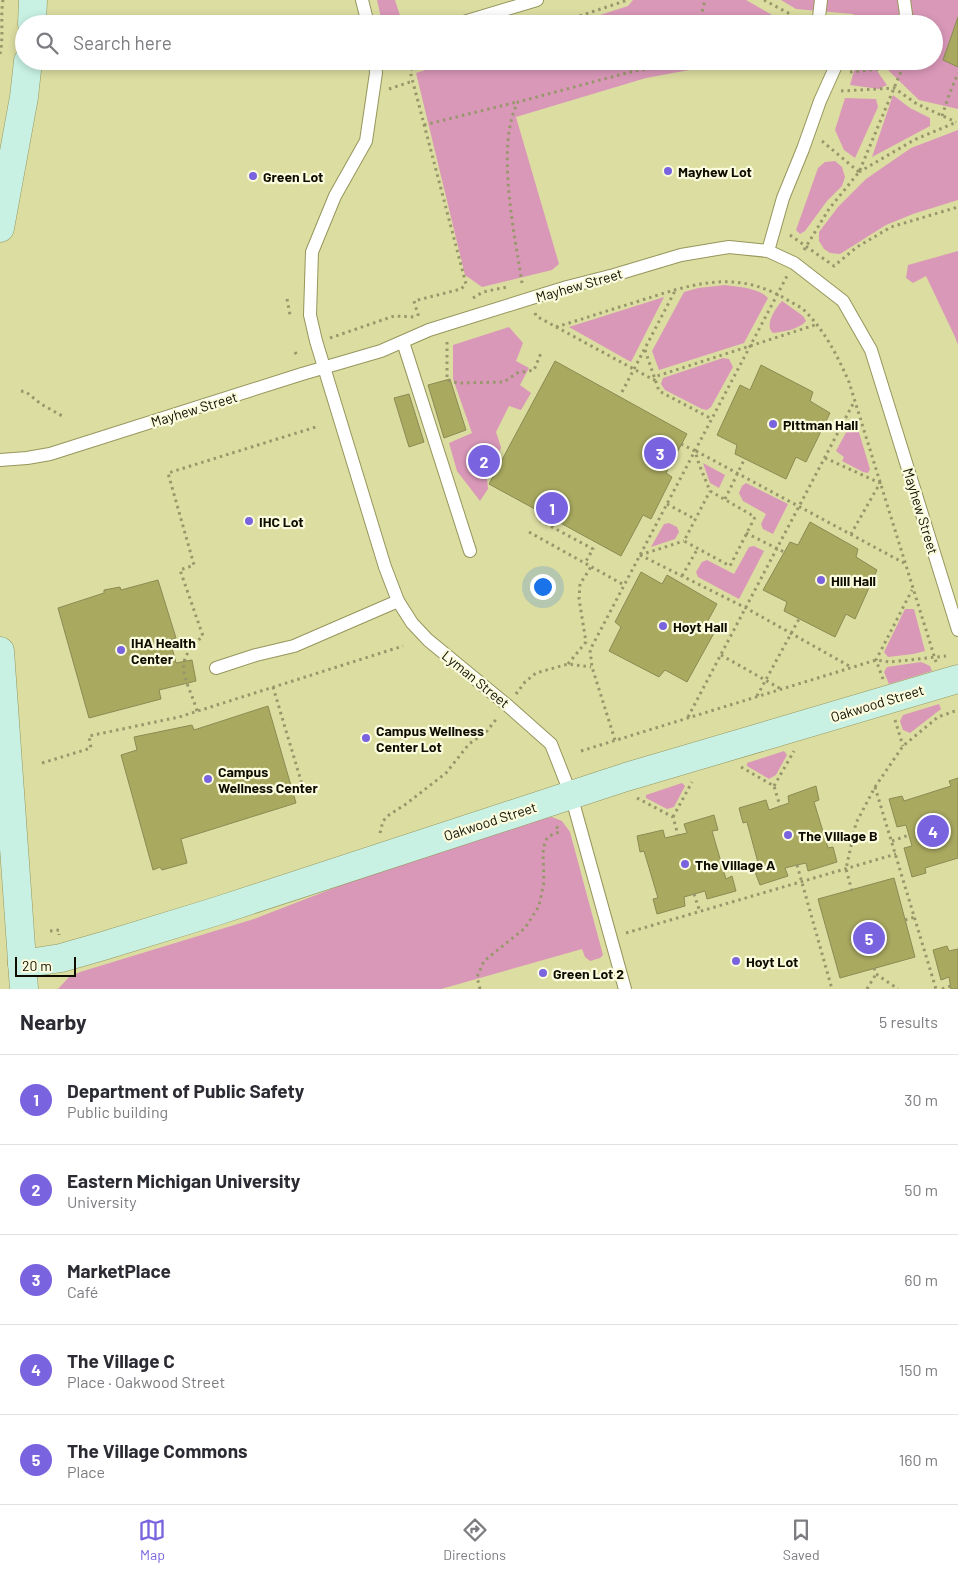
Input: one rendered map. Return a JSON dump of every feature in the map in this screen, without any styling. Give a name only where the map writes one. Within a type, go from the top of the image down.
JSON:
[{"type":"street","points":[[32,15],[33,0]]},
{"type":"street","points":[[0,228],[24,97],[27,70]]},
{"type":"street","points":[[0,651],[23,977]]},
{"type":"street","name":"Oakwood Street","points":[[23,977],[61,958],[196,918],[954,667]]},
{"type":"lane","points":[[362,0],[366,15]]},
{"type":"lane","points":[[488,15],[537,0]]},
{"type":"lane","points":[[819,15],[821,0]]},
{"type":"lane","points":[[904,0],[906,15]]},
{"type":"lane","name":"Lyman Street","points":[[376,70],[366,141],[335,196],[312,252],[310,315],[324,368],[385,567],[398,601],[412,623],[428,640],[508,704],[552,744],[570,795],[625,989]]},
{"type":"lane","points":[[768,251],[783,198],[834,70]]},
{"type":"lane","name":"Mayhew Street","points":[[0,460],[50,454],[381,352],[429,330],[567,287],[681,255],[729,247],[768,251],[794,263],[844,300],[871,350],[954,602],[958,630]]},
{"type":"lane","points":[[403,342],[470,551]]},
{"type":"lane","points":[[216,668],[256,655],[294,646],[398,601]]},
{"type":"path","points":[[0,54],[2,48],[1,14],[3,0]]},
{"type":"path","points":[[582,15],[628,0]]},
{"type":"path","points":[[702,15],[705,0]]},
{"type":"path","points":[[764,0],[791,15]]},
{"type":"path","points":[[411,70],[466,284],[462,290],[414,301],[419,318]]},
{"type":"path","points":[[424,125],[642,70]]},
{"type":"path","points":[[847,75],[851,71],[881,70]]},
{"type":"path","points":[[590,650],[794,263],[829,209],[859,172],[902,70]]},
{"type":"path","points":[[942,116],[958,73]]},
{"type":"path","points":[[384,90],[413,81]]},
{"type":"path","points":[[843,83],[839,91],[894,88],[916,104],[957,122]]},
{"type":"path","points":[[518,102],[508,134],[508,171],[522,283]]},
{"type":"path","points":[[859,172],[914,140],[957,122]]},
{"type":"path","points":[[819,149],[825,132]]},
{"type":"path","points":[[822,141],[859,172]]},
{"type":"path","points":[[792,227],[789,236],[834,266],[857,248],[891,227],[958,207]]},
{"type":"path","points":[[556,327],[676,289],[725,281],[761,287],[804,310],[836,353],[849,382],[934,658]]},
{"type":"path","points":[[622,392],[676,289]]},
{"type":"path","points":[[287,299],[290,314]]},
{"type":"path","points":[[535,313],[536,316],[654,380]]},
{"type":"path","points":[[329,338],[394,316],[419,318],[426,316]]},
{"type":"path","points":[[654,380],[658,376],[815,324]]},
{"type":"path","points":[[447,342],[448,380],[458,383],[504,382],[517,374],[534,370],[541,353]]},
{"type":"path","points":[[645,350],[658,391],[712,419]]},
{"type":"path","points":[[295,352],[298,357]]},
{"type":"path","points":[[21,391],[26,392],[41,404],[64,417]]},
{"type":"path","points":[[688,718],[854,401]]},
{"type":"path","points":[[196,711],[183,674],[185,656],[203,636],[180,570],[194,565],[168,473],[319,426]]},
{"type":"path","points":[[681,444],[905,563]]},
{"type":"path","points":[[640,555],[684,541],[730,566],[755,517],[710,491],[696,451]]},
{"type":"path","points":[[824,457],[880,483]]},
{"type":"path","points":[[724,500],[745,458]]},
{"type":"path","points":[[850,534],[880,483]]},
{"type":"path","points":[[684,541],[710,491]]},
{"type":"path","points":[[667,504],[695,520]]},
{"type":"path","points":[[545,514],[541,521],[593,549],[585,563]]},
{"type":"path","points":[[529,532],[624,585]]},
{"type":"path","points":[[746,533],[784,552]]},
{"type":"path","points":[[682,576],[698,548]]},
{"type":"path","points":[[640,555],[746,608],[852,668]]},
{"type":"path","points":[[591,567],[580,584],[579,599],[592,667],[615,740]]},
{"type":"path","points":[[886,686],[876,660],[913,589]]},
{"type":"path","points":[[757,697],[800,619]]},
{"type":"path","points":[[568,664],[586,642]]},
{"type":"path","points":[[42,763],[91,748],[89,736],[179,717],[403,646]]},
{"type":"path","points":[[721,655],[781,689]]},
{"type":"path","points":[[581,751],[876,660],[890,662],[934,658],[954,667]]},
{"type":"path","points":[[516,694],[536,673],[568,664],[592,667]]},
{"type":"path","points":[[274,687],[304,791],[320,786]]},
{"type":"path","points":[[852,891],[846,869],[856,823],[875,787],[903,746],[938,717],[958,710]]},
{"type":"path","points":[[893,715],[903,746]]},
{"type":"path","points":[[380,836],[383,822],[389,815],[412,800],[446,773],[469,744],[487,731],[494,721]]},
{"type":"path","points":[[774,786],[794,751]]},
{"type":"path","points":[[733,763],[774,786],[780,806]]},
{"type":"path","points":[[672,817],[696,775]]},
{"type":"path","points":[[875,787],[936,989]]},
{"type":"path","points":[[631,794],[672,817],[678,835]]},
{"type":"path","points":[[480,989],[477,977],[484,960],[525,928],[539,906],[544,882],[543,853],[545,841],[549,836],[559,832],[556,826]]},
{"type":"path","points":[[892,841],[909,835]]},
{"type":"path","points":[[626,933],[896,854]]},
{"type":"path","points":[[797,865],[832,989]]},
{"type":"path","points":[[694,894],[700,912]]},
{"type":"path","points":[[905,920],[914,917]]},
{"type":"path","points":[[50,931],[60,930]]},
{"type":"path","points":[[874,968],[876,974],[898,989]]},
{"type":"path","points":[[867,989],[876,974]]},
{"type":"path","points":[[942,989],[951,986]]},
{"type":"shaded area","points":[[377,0],[395,0],[400,15],[380,15]]},
{"type":"shaded area","points":[[633,0],[746,0],[772,15],[600,15],[628,6]]},
{"type":"shaded area","points":[[781,0],[958,0],[958,109],[919,100],[888,70],[943,70],[943,15],[854,15],[796,9]]},
{"type":"shaded area","points":[[426,70],[689,70],[646,78],[516,117],[559,264],[552,270],[482,287],[465,275],[416,73]]},
{"type":"shaded area","points":[[854,70],[876,70],[887,85],[879,89],[850,85]]},
{"type":"shaded area","points":[[893,95],[910,108],[930,118],[930,126],[872,157]]},
{"type":"shaded area","points":[[845,98],[876,99],[878,107],[855,158],[844,150],[835,130]]},
{"type":"shaded area","points":[[958,130],[958,200],[913,214],[886,225],[840,254],[830,253],[824,249],[819,241],[819,232],[838,207],[866,179],[911,148]]},
{"type":"shaded area","points":[[835,161],[842,167],[845,177],[842,186],[827,201],[805,231],[800,234],[796,230],[818,168],[825,162]]},
{"type":"shaded area","points":[[958,251],[958,345],[926,276],[913,283],[906,278],[908,265]]},
{"type":"shaded area","points":[[725,285],[754,290],[768,298],[744,343],[659,370],[652,351],[684,292],[698,288]]},
{"type":"shaded area","points":[[664,297],[631,362],[569,327]]},
{"type":"shaded area","points":[[782,301],[803,316],[806,321],[796,328],[773,333],[770,321]]},
{"type":"shaded area","points":[[509,327],[523,343],[516,361],[529,368],[520,385],[531,393],[521,410],[509,406],[496,432],[501,447],[496,464],[486,468],[488,489],[480,501],[457,471],[449,443],[472,433],[453,379],[453,345]]},
{"type":"shaded area","points":[[723,358],[729,359],[733,367],[711,407],[707,410],[665,390],[661,384],[663,378]]},
{"type":"shaded area","points":[[853,424],[857,426],[870,469],[868,473],[842,461],[844,457],[836,451],[849,427]]},
{"type":"shaded area","points":[[703,463],[725,475],[719,488],[710,483]]},
{"type":"shaded area","points":[[746,483],[788,504],[773,534],[763,529],[761,524],[766,514],[743,501],[739,493],[742,486]]},
{"type":"shaded area","points":[[669,523],[677,527],[679,532],[675,539],[651,547],[664,524]]},
{"type":"shaded area","points":[[754,546],[764,551],[739,599],[698,577],[696,572],[702,562],[707,560],[734,574],[749,547]]},
{"type":"shaded area","points":[[905,609],[914,609],[925,651],[888,657],[884,652]]},
{"type":"shaded area","points":[[921,662],[930,666],[932,671],[889,684],[884,672],[887,667]]},
{"type":"shaded area","points":[[939,704],[941,709],[910,733],[903,730],[900,721],[903,715]]},
{"type":"shaded area","points":[[784,751],[787,755],[776,775],[769,779],[747,766],[747,763]]},
{"type":"shaded area","points":[[682,783],[685,786],[674,807],[667,809],[646,798],[646,795]]},
{"type":"shaded area","points":[[552,817],[562,821],[570,832],[603,955],[600,958],[590,961],[585,957],[582,949],[441,989],[58,989],[69,977],[80,972],[254,919],[401,862],[537,819]]},
{"type":"building","points":[[958,17],[958,67],[943,60]]},
{"type":"building","points":[[555,361],[687,434],[666,473],[672,477],[651,519],[643,515],[621,556],[489,484]]},
{"type":"building","name":"Pittman Hall","points":[[761,365],[813,392],[810,401],[830,413],[806,462],[796,457],[786,479],[735,454],[737,445],[717,435],[740,385],[750,390]]},
{"type":"building","points":[[450,379],[466,430],[444,438],[428,385]]},
{"type":"building","points":[[409,394],[424,442],[409,447],[394,398]]},
{"type":"building","name":"Hill Hall","points":[[810,522],[858,549],[856,557],[877,570],[855,619],[846,614],[835,637],[784,611],[787,602],[763,590],[790,542],[798,545]]},
{"type":"building","name":"Hoyt Hall","points":[[641,572],[662,584],[667,575],[717,604],[705,626],[714,633],[687,682],[665,670],[659,677],[609,651],[621,627],[615,622]]},
{"type":"building","name":"IHA Health Center","points":[[158,580],[176,638],[170,640],[176,663],[192,660],[196,681],[159,690],[161,699],[89,718],[58,608],[104,593],[104,590],[120,587],[121,590]]},
{"type":"building","name":"Campus Wellness Center","points":[[268,706],[296,803],[181,839],[187,863],[162,870],[160,867],[153,870],[121,755],[137,750],[134,737],[192,725],[194,730]]},
{"type":"building","points":[[958,778],[958,858],[925,868],[926,873],[912,877],[904,848],[912,846],[906,825],[897,827],[889,799],[902,796],[904,801],[951,786],[949,781]]},
{"type":"building","name":"The Village B","points":[[816,786],[819,800],[814,802],[828,848],[833,847],[837,862],[808,871],[806,863],[785,868],[788,876],[760,885],[755,872],[760,870],[747,822],[743,823],[739,808],[766,800],[769,810],[789,803],[788,796]]},
{"type":"building","name":"The Village A","points":[[714,815],[718,830],[712,831],[726,879],[732,876],[736,891],[707,899],[705,891],[684,897],[685,906],[657,914],[653,899],[658,898],[644,851],[640,852],[637,836],[663,830],[665,838],[687,833],[684,824]]},
{"type":"building","points":[[894,878],[915,957],[840,978],[818,899]]},
{"type":"building","points":[[947,946],[949,951],[958,949],[958,989],[951,989],[949,977],[941,980],[933,950]]},
{"type":"place","name":"Mayhew Lot","points":[[668,171]]},
{"type":"place","name":"Green Lot","points":[[253,176]]},
{"type":"place","name":"Pittman Hall","points":[[773,424]]},
{"type":"place","name":"MarketPlace","points":[[660,453]]},
{"type":"place","name":"Eastern Michigan University","points":[[484,461]]},
{"type":"place","name":"Department of Public Safety","points":[[552,508]]},
{"type":"place","name":"IHC Lot","points":[[249,521]]},
{"type":"place","name":"Hill Hall","points":[[821,580]]},
{"type":"place","name":"Hoyt Hall","points":[[663,626]]},
{"type":"place","name":"IHA Health Center","points":[[121,650]]},
{"type":"place","name":"Campus Wellness Center Lot","points":[[366,738]]},
{"type":"place","name":"Campus Wellness Center","points":[[208,779]]},
{"type":"place","name":"The Village C","points":[[933,831]]},
{"type":"place","name":"The Village B","points":[[788,835]]},
{"type":"place","name":"The Village A","points":[[685,864]]},
{"type":"place","name":"The Village Commons","points":[[869,938]]},
{"type":"place","name":"Hoyt Lot","points":[[736,961]]},
{"type":"place","name":"Green Lot 2","points":[[543,973]]}]
